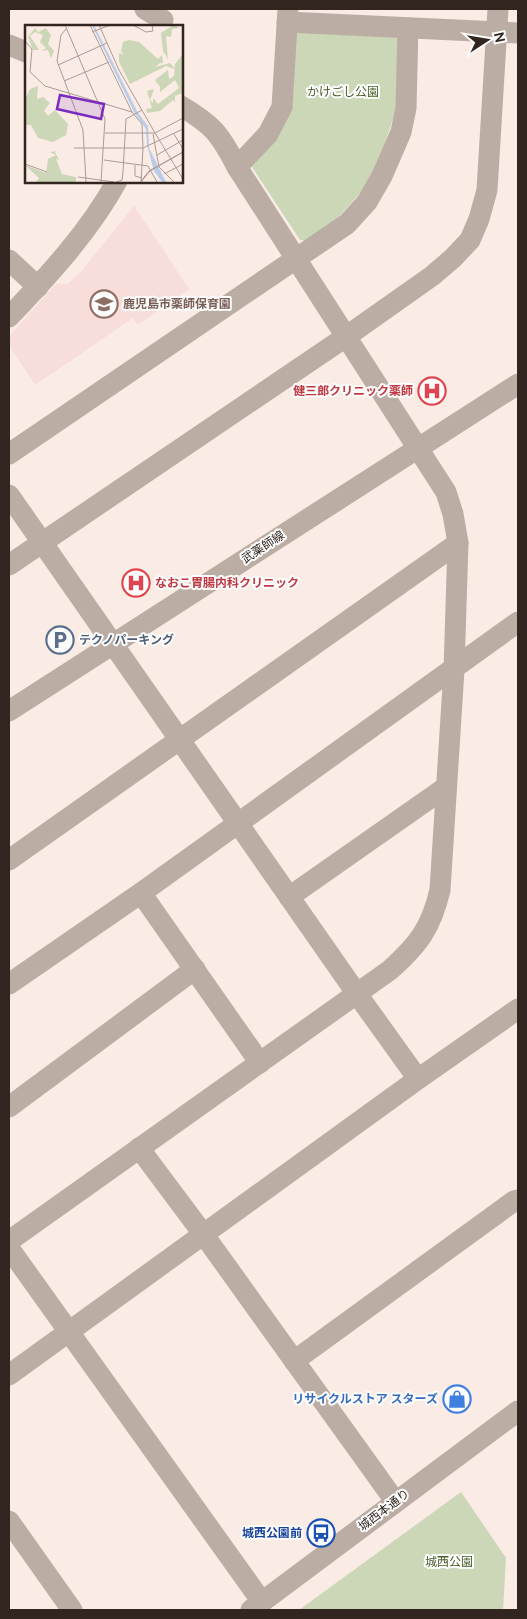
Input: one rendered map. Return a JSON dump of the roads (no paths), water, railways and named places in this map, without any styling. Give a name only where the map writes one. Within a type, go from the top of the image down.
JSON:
[{"type":"street","points":[[145,9],[164,18]]},
{"type":"street","points":[[9,565],[432,276],[470,240],[479,219],[487,190],[498,9]]},
{"type":"street","points":[[237,167],[268,134],[282,107],[287,15],[408,28],[518,33]]},
{"type":"street","points":[[9,454],[348,224],[367,202],[382,176],[401,132],[406,108],[408,28]]},
{"type":"street","points":[[9,45],[25,52]]},
{"type":"street","points":[[9,1241],[390,970],[411,951],[427,928],[435,911],[440,890],[454,670],[458,543],[453,514],[446,492],[237,167],[223,140],[205,120],[182,107]]},
{"type":"street","points":[[9,317],[66,255],[110,195],[116,182]]},
{"type":"street","points":[[9,260],[38,287]]},
{"type":"street","name":"武薬師線","points":[[9,711],[518,384]]},
{"type":"street","points":[[9,494],[112,644],[418,1079]]},
{"type":"street","points":[[9,860],[458,543]]},
{"type":"street","points":[[9,984],[454,670],[518,622]]},
{"type":"street","points":[[289,897],[446,787]]},
{"type":"street","points":[[141,892],[260,1063]]},
{"type":"street","points":[[9,1107],[194,968]]},
{"type":"street","points":[[9,1375],[418,1079],[518,1009]]},
{"type":"street","points":[[139,1148],[204,1235],[395,1501]]},
{"type":"street","points":[[294,1361],[514,1201],[518,1200]]},
{"type":"street","points":[[9,1248],[256,1606]]},
{"type":"street","name":"城西本通り","points":[[256,1606],[518,1411]]},
{"type":"street","points":[[9,1521],[72,1610]]},
{"type":"place","name":"鹿児島市薬師保育園","points":[[104,304]]},
{"type":"place","name":"健三郎クリニック薬師","points":[[432,391]]},
{"type":"place","name":"なおこ胃腸内科クリニック","points":[[136,583]]},
{"type":"place","name":"テクノパーキング","points":[[60,640]]},
{"type":"place","name":"リサイクルストア スターズ","points":[[457,1399]]},
{"type":"place","name":"城西公園前","points":[[321,1533]]},
{"type":"park label","name":"かけごし公園","points":[[343,92]]},
{"type":"park label","name":"城西公園","points":[[449,1562]]}]
